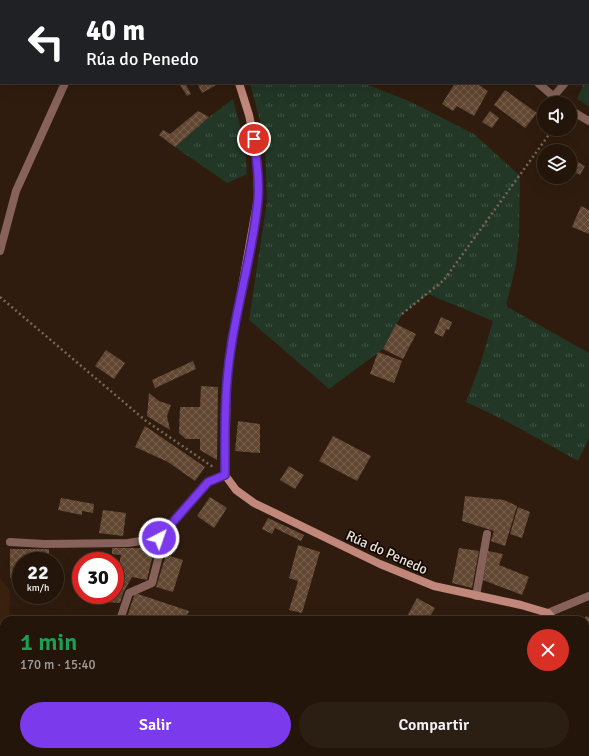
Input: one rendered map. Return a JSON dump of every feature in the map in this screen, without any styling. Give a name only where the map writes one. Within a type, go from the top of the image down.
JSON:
[{"type":"street","points":[[0,251],[16,191],[65,84]]},
{"type":"street","points":[[10,542],[44,544],[128,543],[159,538],[208,482],[225,475],[227,379],[231,348],[254,229],[258,198],[257,164],[254,139],[249,115],[239,84]]},
{"type":"street","points":[[539,84],[552,96]]},
{"type":"street","points":[[554,96],[564,84]]},
{"type":"street","points":[[577,114],[589,120]]},
{"type":"street","name":"Rúa do Penedo","points":[[225,475],[236,490],[254,503],[380,564],[434,586],[521,605],[548,613]]},
{"type":"street","points":[[476,596],[487,534]]},
{"type":"street","points":[[121,616],[129,593],[152,583],[160,552],[159,538]]},
{"type":"street","points":[[551,616],[548,613],[589,596]]},
{"type":"path","points":[[402,314],[444,280],[548,136]]},
{"type":"path","points":[[0,297],[146,421],[225,475]]},
{"type":"shaded area","points":[[0,578],[10,591],[9,616],[0,616]]},
{"type":"green space","points":[[250,84],[366,84],[409,101],[474,134],[520,176],[519,237],[516,265],[506,306],[589,353],[589,439],[578,461],[506,421],[466,402],[480,365],[493,321],[428,294],[402,314],[383,349],[329,389],[249,320],[267,201],[265,139]]},
{"type":"green space","points":[[584,84],[589,84],[589,106],[577,99]]},
{"type":"green space","points":[[233,99],[245,146],[247,174],[227,183],[175,147],[209,117]]},
{"type":"building","points":[[186,84],[191,94],[187,96],[180,85]]},
{"type":"building","points":[[198,84],[218,84],[202,93]]},
{"type":"building","points":[[454,84],[478,84],[488,91],[474,116],[457,106],[453,111],[442,104]]},
{"type":"building","points":[[505,90],[537,113],[525,128],[494,105]]},
{"type":"building","points":[[198,111],[209,117],[175,147],[159,135],[163,130],[170,134]]},
{"type":"building","points":[[490,111],[499,118],[492,128],[482,122]]},
{"type":"building","points":[[577,162],[585,166],[580,175],[577,174]]},
{"type":"building","points":[[581,206],[589,210],[589,234],[572,227]]},
{"type":"building","points":[[441,317],[452,322],[449,330],[446,329],[443,337],[434,333]]},
{"type":"building","points":[[396,324],[416,334],[403,359],[383,349]]},
{"type":"building","points":[[106,350],[125,363],[114,379],[95,366]]},
{"type":"building","points":[[378,352],[402,361],[394,383],[370,374]]},
{"type":"building","points":[[193,361],[196,369],[155,388],[152,380]]},
{"type":"building","points":[[201,386],[218,387],[217,460],[200,450],[200,439],[186,439],[179,433],[180,407],[200,407]]},
{"type":"building","points":[[149,393],[159,401],[171,405],[167,416],[170,430],[147,416]]},
{"type":"building","points":[[238,421],[260,424],[260,453],[235,451]]},
{"type":"building","points":[[145,426],[205,467],[195,481],[168,462],[135,447]]},
{"type":"building","points":[[333,436],[371,456],[357,481],[319,461]]},
{"type":"building","points":[[289,466],[304,475],[295,489],[280,480]]},
{"type":"building","points":[[465,496],[504,500],[517,506],[505,546],[491,541],[494,531],[462,521]]},
{"type":"building","points":[[210,497],[227,508],[214,528],[197,516]]},
{"type":"building","points":[[61,498],[94,504],[93,513],[82,511],[82,515],[58,510]]},
{"type":"building","points":[[518,507],[530,512],[522,538],[510,534]]},
{"type":"building","points":[[103,510],[126,513],[123,536],[99,533]]},
{"type":"building","points":[[268,518],[304,535],[301,541],[275,528],[272,534],[262,529]]},
{"type":"building","points":[[298,545],[320,552],[302,613],[289,610],[298,581],[289,578]]},
{"type":"building","points":[[112,548],[140,548],[154,550],[147,580],[132,577],[124,591],[124,552],[112,552]]},
{"type":"building","points":[[459,548],[479,551],[472,588],[452,583]]},
{"type":"building","points":[[10,549],[49,549],[49,552],[12,552],[12,578],[10,578]]},
{"type":"building","points":[[488,551],[503,554],[499,565],[529,577],[522,595],[483,580]]},
{"type":"building","points":[[166,555],[183,560],[173,592],[156,587]]},
{"type":"building","points":[[135,593],[189,611],[187,616],[127,616]]},
{"type":"building","points":[[417,598],[435,608],[430,616],[407,616]]},
{"type":"route","points":[[159,538],[208,482],[225,475],[227,379],[231,348],[254,229],[258,198],[257,164],[254,139]]}]
